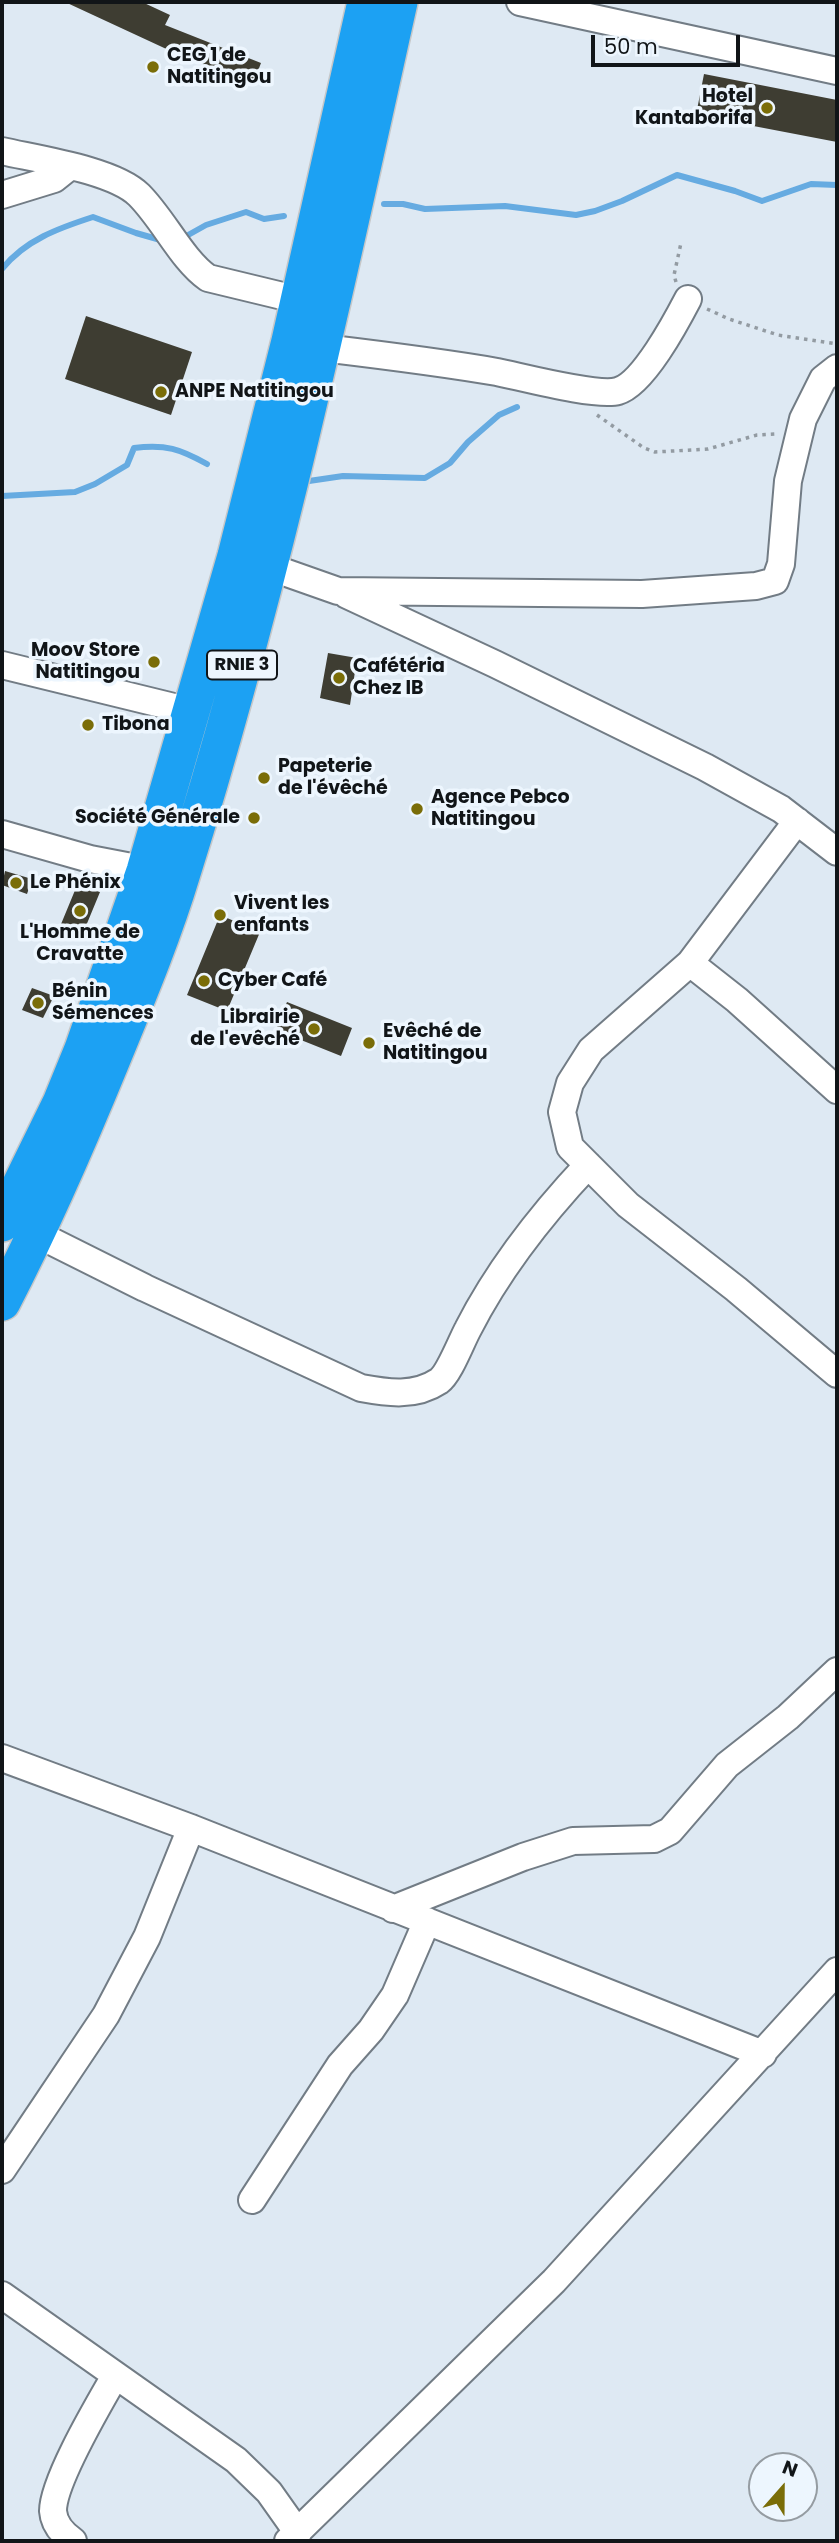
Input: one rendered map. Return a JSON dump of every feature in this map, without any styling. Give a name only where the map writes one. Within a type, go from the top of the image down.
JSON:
[{"type":"highway","name":"RNIE 3","points":[[2,1223],[61,1103],[83,1049],[145,871],[236,556],[299,300],[366,2]]},
{"type":"highway","name":"RNIE 3","points":[[2,1303],[37,1234],[145,979],[182,875],[228,717],[323,348],[399,2]]},
{"type":"street","points":[[520,2],[837,71]]},
{"type":"street","points":[[2,150],[113,178],[137,193],[164,224],[196,270],[208,278],[299,300]]},
{"type":"street","points":[[2,195],[54,179],[69,167]]},
{"type":"street","points":[[323,348],[495,372],[587,390],[618,391],[639,377],[673,330],[688,299]]},
{"type":"street","points":[[338,591],[642,594],[756,586],[775,582],[781,564],[788,481],[803,419],[823,379],[837,368]]},
{"type":"street","points":[[267,566],[338,591],[705,767],[781,809],[837,852]]},
{"type":"street","points":[[2,665],[190,711]]},
{"type":"street","points":[[797,821],[690,963],[591,1049],[570,1083],[562,1112],[570,1147],[628,1205],[736,1289],[837,1374]]},
{"type":"street","points":[[2,834],[90,859],[145,871],[182,875]]},
{"type":"street","points":[[690,963],[747,1009],[837,1090]]},
{"type":"street","points":[[37,1234],[145,1288],[361,1388],[390,1393],[418,1391],[442,1379],[498,1276],[546,1209],[588,1165]]},
{"type":"street","points":[[393,1909],[523,1857],[573,1842],[654,1839],[670,1831],[727,1765],[788,1717],[837,1671]]},
{"type":"street","points":[[2,1758],[191,1828],[763,2054]]},
{"type":"street","points":[[2,2169],[106,2015],[146,1937],[191,1828]]},
{"type":"street","points":[[252,2200],[340,2065],[371,2030],[395,1995],[427,1921]]},
{"type":"street","points":[[2,2295],[236,2459],[269,2492],[293,2537],[554,2281],[837,1971]]},
{"type":"street","points":[[73,2541],[61,2532],[53,2511],[58,2489],[114,2376]]},
{"type":"path","points":[[681,243],[674,275],[678,289],[688,299],[729,319],[778,335],[837,344]]},
{"type":"path","points":[[587,390],[597,416],[654,452],[708,449],[757,435],[775,434],[803,419]]},
{"type":"building","points":[[65,2],[142,2],[170,15],[165,25],[261,63],[253,84],[175,53]]},
{"type":"building","name":"Hotel Kantaborifa","points":[[704,74],[837,100],[837,142],[696,115]]},
{"type":"building","points":[[86,316],[192,352],[171,415],[65,379]]},
{"type":"building","name":"Cafétéria Chez IB","points":[[328,653],[357,658],[350,705],[320,698]]},
{"type":"building","name":"Le Phénix","points":[[5,871],[32,879],[27,894],[2,885]]},
{"type":"building","name":"L'Homme de Cravatte","points":[[78,883],[100,892],[81,938],[59,929]]},
{"type":"building","points":[[220,915],[260,932],[227,1011],[187,995]]},
{"type":"building","name":"Bénin Sémences","points":[[32,988],[54,996],[43,1018],[22,1010]]},
{"type":"building","name":"Librairie de l'evêché","points":[[287,1002],[352,1028],[341,1056],[276,1030]]},
{"type":"waterway","points":[[384,204],[403,204],[425,209],[505,206],[576,215],[622,201],[677,175],[762,201],[811,184],[837,185]]},
{"type":"waterway","points":[[181,239],[206,225],[246,212],[264,219],[284,216]]},
{"type":"waterway","points":[[2,269],[32,243],[93,217],[164,241]]},
{"type":"waterway","points":[[309,481],[343,476],[425,478],[450,463],[468,442],[499,415],[517,407]]},
{"type":"waterway","points":[[2,496],[75,492],[95,484],[127,465],[134,448],[172,449],[207,464]]},
{"type":"place","name":"CEG 1 de Natitingou","points":[[153,67]]},
{"type":"place","name":"Hotel Kantaborifa","points":[[767,108]]},
{"type":"place","name":"ANPE Natitingou","points":[[161,392]]},
{"type":"place","name":"Moov Store Natitingou","points":[[154,662]]},
{"type":"place","name":"Cafétéria Chez IB","points":[[339,678]]},
{"type":"place","name":"Tibona","points":[[88,725]]},
{"type":"place","name":"Papeterie de l'évêché","points":[[264,778]]},
{"type":"place","name":"Agence Pebco Natitingou","points":[[417,809]]},
{"type":"place","name":"Société Générale","points":[[254,818]]},
{"type":"place","name":"Le Phénix","points":[[16,883]]},
{"type":"place","name":"L'Homme de Cravatte","points":[[80,911]]},
{"type":"place","name":"Vivent les enfants","points":[[220,915]]},
{"type":"place","name":"Cyber Café","points":[[204,981]]},
{"type":"place","name":"Bénin Sémences","points":[[38,1003]]},
{"type":"place","name":"Librairie de l'evêché","points":[[314,1029]]},
{"type":"place","name":"Evêché de Natitingou","points":[[369,1043]]}]
